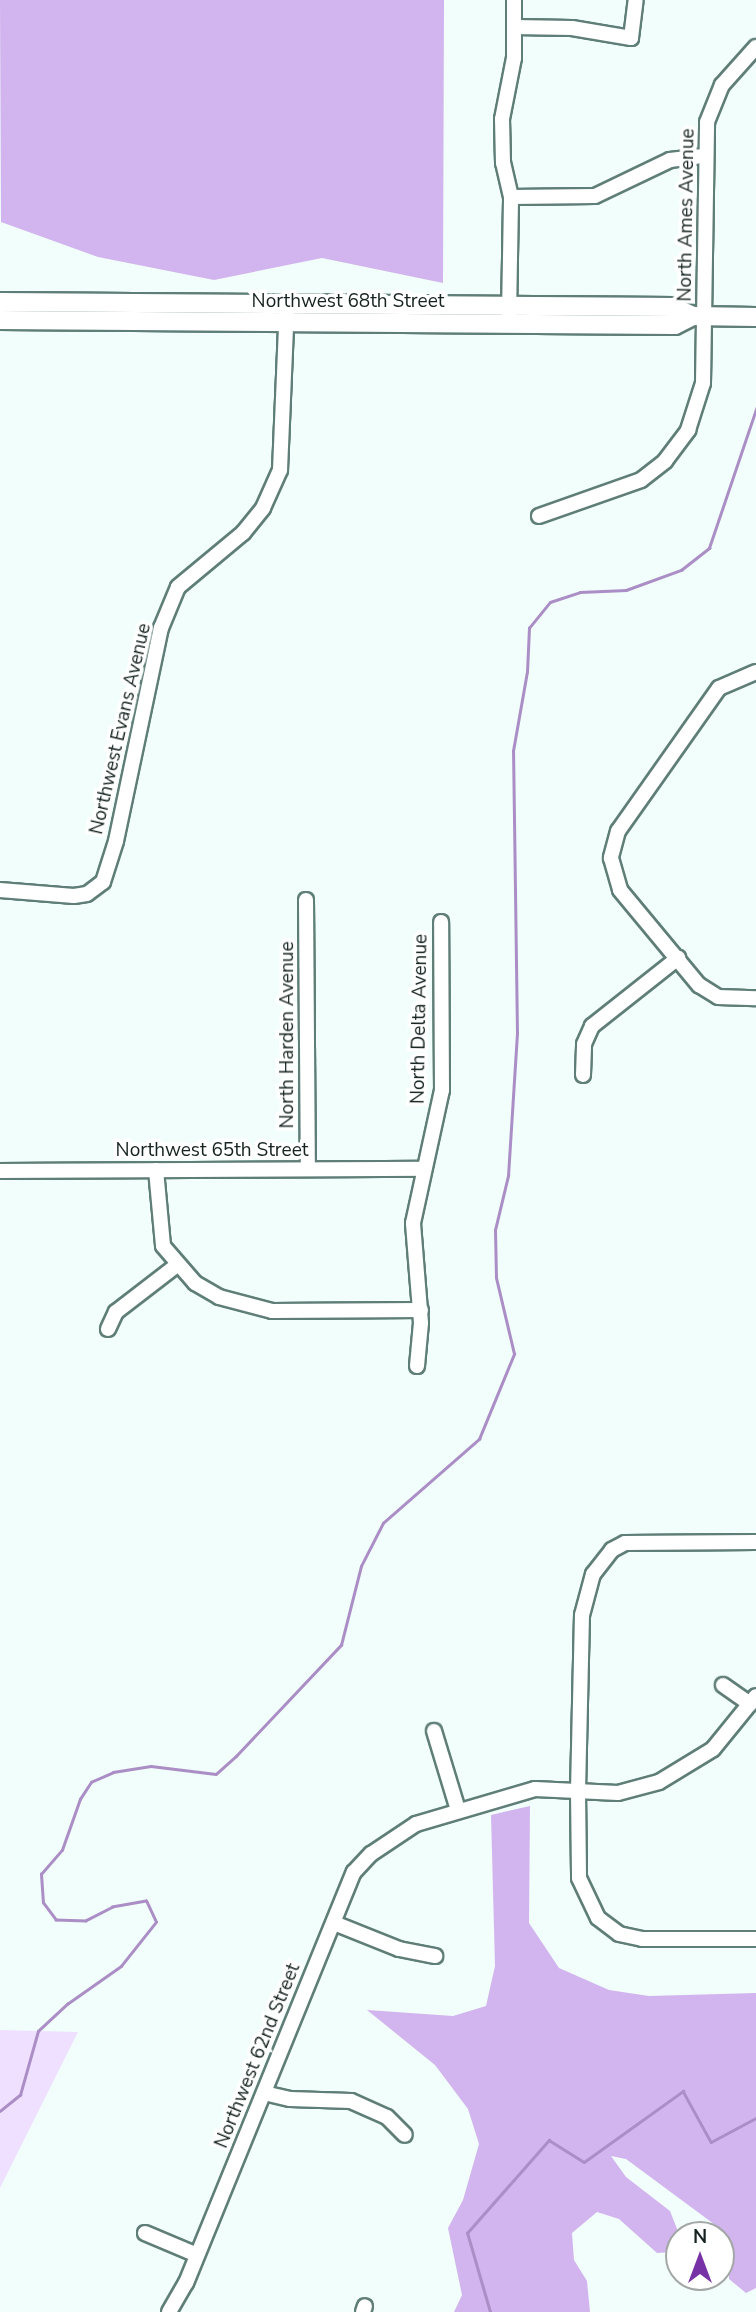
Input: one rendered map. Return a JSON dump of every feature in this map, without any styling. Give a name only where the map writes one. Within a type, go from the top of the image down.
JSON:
[{"type":"main road","name":"Northwest 68th Street","points":[[0,302],[287,303],[675,325],[698,316],[756,317]]},
{"type":"main road","name":"Northwest 68th Street","points":[[0,320],[287,323],[509,314]]},
{"type":"street","points":[[509,314],[511,197],[503,163],[502,129],[514,27],[514,0]]},
{"type":"street","points":[[514,27],[572,29],[631,38],[636,0]]},
{"type":"street","name":"North Ames Avenue","points":[[539,516],[628,487],[654,472],[673,453],[688,430],[700,399],[698,316],[707,122],[722,85],[756,47]]},
{"type":"street","points":[[511,197],[595,196],[670,160],[704,156]]},
{"type":"street","name":"Northwest Evans Avenue","points":[[0,890],[74,896],[96,889],[116,841],[161,628],[178,587],[243,533],[263,508],[280,470],[287,303]]},
{"type":"street","points":[[756,672],[719,688],[613,844],[613,870],[620,890],[699,985],[718,997],[756,999]]},
{"type":"street","name":"North Harden Avenue","points":[[306,900],[308,1169]]},
{"type":"street","name":"North Delta Avenue","points":[[417,1366],[421,1310],[413,1223],[442,1090],[441,922]]},
{"type":"street","points":[[583,1075],[584,1044],[592,1026],[678,958]]},
{"type":"street","name":"Northwest 65th Street","points":[[0,1171],[424,1169]]},
{"type":"street","points":[[156,1170],[163,1246],[177,1265],[219,1297],[258,1310],[421,1310]]},
{"type":"street","points":[[107,1329],[116,1312],[177,1265]]},
{"type":"street","points":[[756,1542],[625,1543],[612,1550],[593,1574],[582,1615],[578,1792],[579,1878],[598,1918],[619,1934],[642,1939],[724,1942],[756,1939]]},
{"type":"street","points":[[434,1731],[458,1810],[535,1789],[618,1793],[678,1773],[724,1739],[753,1700],[723,1685]]},
{"type":"street","name":"Northwest 62nd Street","points":[[169,2312],[197,2255],[354,1872],[391,1838],[458,1810]]},
{"type":"street","points":[[334,1923],[399,1949],[435,1956]]},
{"type":"street","points":[[264,2094],[290,2099],[351,2101],[387,2118],[405,2135]]},
{"type":"street","points":[[145,2233],[197,2255]]},
{"type":"shaded area","points":[[0,0],[444,0],[443,283],[322,258],[214,280],[98,257],[1,222]]},
{"type":"shaded area","points":[[530,1806],[529,1923],[559,1968],[609,1990],[649,1996],[756,1993],[756,2288],[746,2293],[735,2284],[735,2221],[710,2221],[626,2159],[611,2156],[626,2177],[670,2211],[674,2221],[665,2221],[665,2252],[657,2253],[619,2219],[597,2212],[572,2233],[574,2260],[587,2281],[590,2312],[454,2312],[462,2295],[448,2228],[463,2200],[479,2144],[468,2109],[435,2065],[367,2010],[453,2016],[486,2006],[495,1966],[491,1815]]},
{"type":"shaded area","points":[[0,2030],[78,2032],[0,2188]]},
{"type":"waterway","points":[[0,2111],[20,2095],[38,2031],[67,2004],[121,1966],[156,1922],[146,1901],[113,1907],[86,1921],[56,1920],[43,1903],[41,1874],[62,1850],[80,1799],[91,1782],[113,1772],[151,1766],[216,1774],[341,1645],[361,1566],[383,1523],[479,1439],[514,1354],[496,1278],[495,1230],[508,1176],[517,1034],[513,751],[527,672],[529,628],[550,602],[580,592],[626,590],[681,570],[709,548],[756,409]]},
{"type":"waterway","points":[[490,2312],[467,2233],[549,2140],[584,2162],[683,2091],[711,2142],[756,2118]]}]
